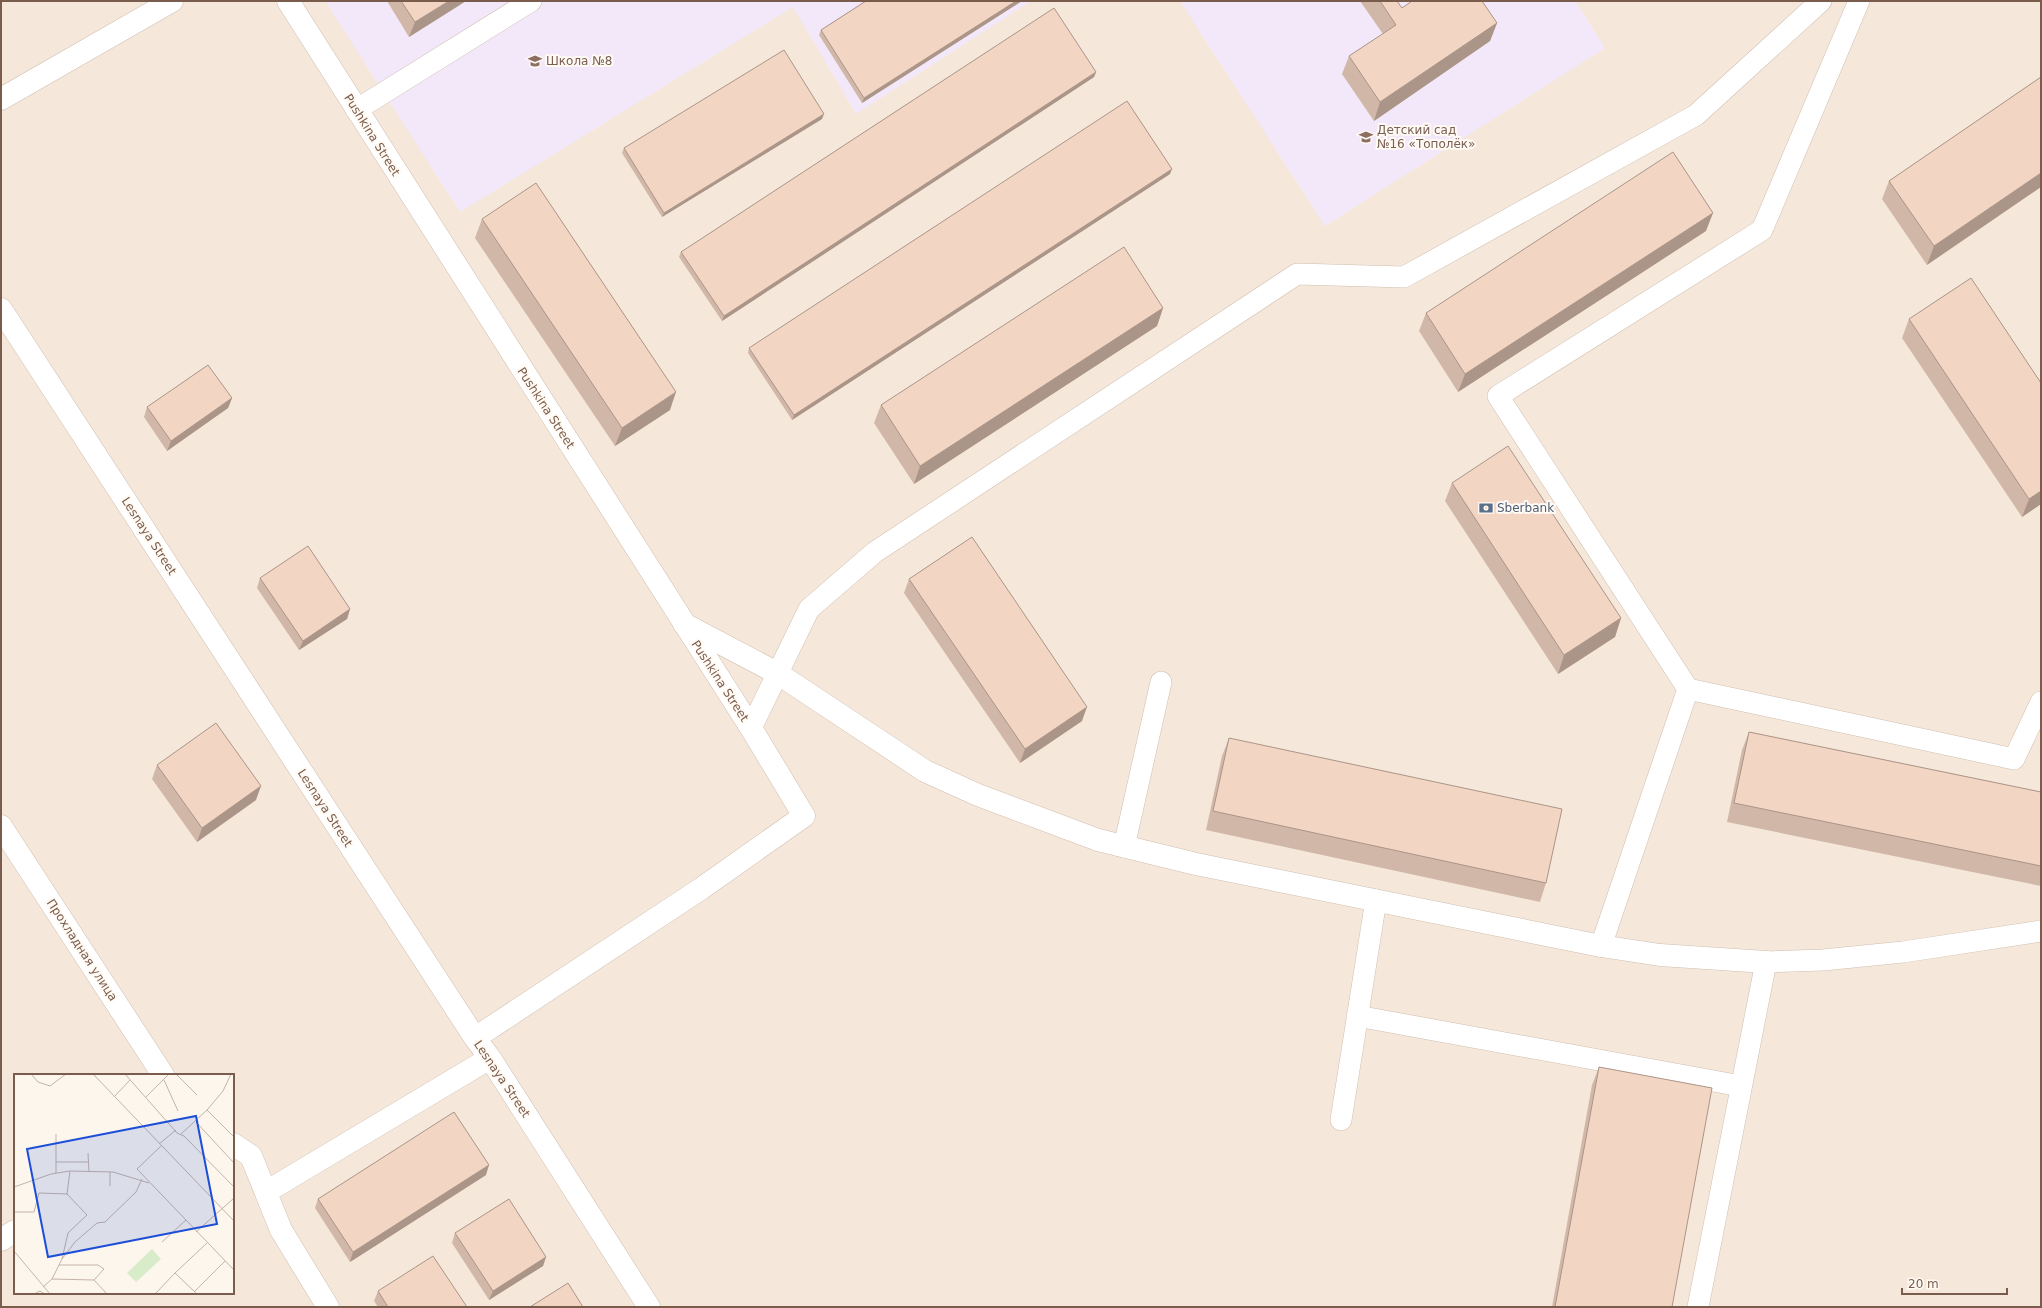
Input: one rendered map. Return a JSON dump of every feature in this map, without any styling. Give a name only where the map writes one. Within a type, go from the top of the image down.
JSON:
[{"type":"street","points":[[1,99],[172,1]]},
{"type":"street","name":"Pushkina Street","points":[[288,1],[683,624],[751,728],[804,816],[702,888],[475,1038]]},
{"type":"street","name":"Lesnaya Street","points":[[1,309],[475,1038],[490,1058],[649,1307]]},
{"type":"street","points":[[683,624],[777,672],[925,771],[978,795],[1098,840],[1196,864],[1601,946],[1660,955],[1766,962]]},
{"type":"street","name":"Прохладная улица","points":[[1,826],[162,1074]]},
{"type":"street","points":[[266,1192],[490,1058]]},
{"type":"street","points":[[234,1145],[252,1156],[281,1230],[328,1307]]},
{"type":"lane","points":[[356,110],[531,1]]},
{"type":"lane","points":[[751,728],[809,609],[875,552],[1297,274],[1404,277],[1696,115],[1821,1]]},
{"type":"lane","points":[[1859,1],[1762,230],[1498,396],[1688,689],[2014,759],[2041,702]]},
{"type":"lane","points":[[1124,847],[1161,682]]},
{"type":"lane","points":[[1601,946],[1688,689]]},
{"type":"lane","points":[[1341,1120],[1376,900]]},
{"type":"lane","points":[[1698,1307],[1766,962],[1823,960],[1903,952],[2041,931]]},
{"type":"lane","points":[[1357,1016],[1741,1086]]},
{"type":"shaded area","points":[[1,1],[2041,1],[2041,1307],[1,1307]]},
{"type":"shaded area","name":"Школа №8","points":[[325,1],[1031,1],[856,114],[793,7],[460,212]]},
{"type":"shaded area","name":"Детский сад №16 «Тополёк»","points":[[1180,1],[1575,1],[1605,48],[1325,226]]},
{"type":"building","points":[[401,1],[449,1],[415,22]]},
{"type":"building","points":[[866,1],[1016,1],[864,98],[821,30]]},
{"type":"building","points":[[1380,1],[1397,1],[1402,8],[1412,1],[1482,1],[1497,23],[1380,102],[1349,56],[1396,25]]},
{"type":"building","points":[[1054,8],[1096,72],[724,316],[681,252]]},
{"type":"building","points":[[784,50],[824,114],[664,213],[624,148]]},
{"type":"building","points":[[2041,77],[2041,173],[1934,246],[1889,181]]},
{"type":"building","points":[[1127,101],[1172,169],[794,415],[749,348]]},
{"type":"building","points":[[1673,152],[1713,213],[1465,374],[1426,313]]},
{"type":"building","points":[[536,183],[676,392],[622,428],[482,219]]},
{"type":"building","points":[[1124,247],[1163,308],[920,466],[881,405]]},
{"type":"building","points":[[1971,278],[2041,383],[2041,491],[2029,499],[1909,319]]},
{"type":"building","points":[[208,365],[232,398],[171,441],[147,407]]},
{"type":"building","points":[[1508,446],[1621,618],[1564,655],[1452,483]]},
{"type":"building","points":[[972,537],[1087,707],[1025,749],[909,579]]},
{"type":"building","points":[[308,546],[350,609],[303,641],[260,578]]},
{"type":"building","points":[[216,723],[261,786],[202,828],[157,765]]},
{"type":"building","points":[[1749,732],[2041,792],[2041,866],[1734,803]]},
{"type":"building","points":[[1229,738],[1562,809],[1546,883],[1213,811]]},
{"type":"building","points":[[1599,1067],[1712,1088],[1672,1307],[1555,1307]]},
{"type":"building","points":[[454,1112],[489,1165],[353,1252],[318,1199]]},
{"type":"building","points":[[509,1199],[546,1257],[493,1291],[455,1233]]},
{"type":"building","points":[[433,1256],[467,1307],[388,1307],[378,1291]]},
{"type":"building","points":[[568,1283],[583,1307],[530,1307]]},
{"type":"place","name":"Школа №8","points":[[535,61]]},
{"type":"place","name":"Детский сад №16 «Тополёк»","points":[[1366,137]]},
{"type":"place","name":"Sberbank","points":[[1486,508]]}]
